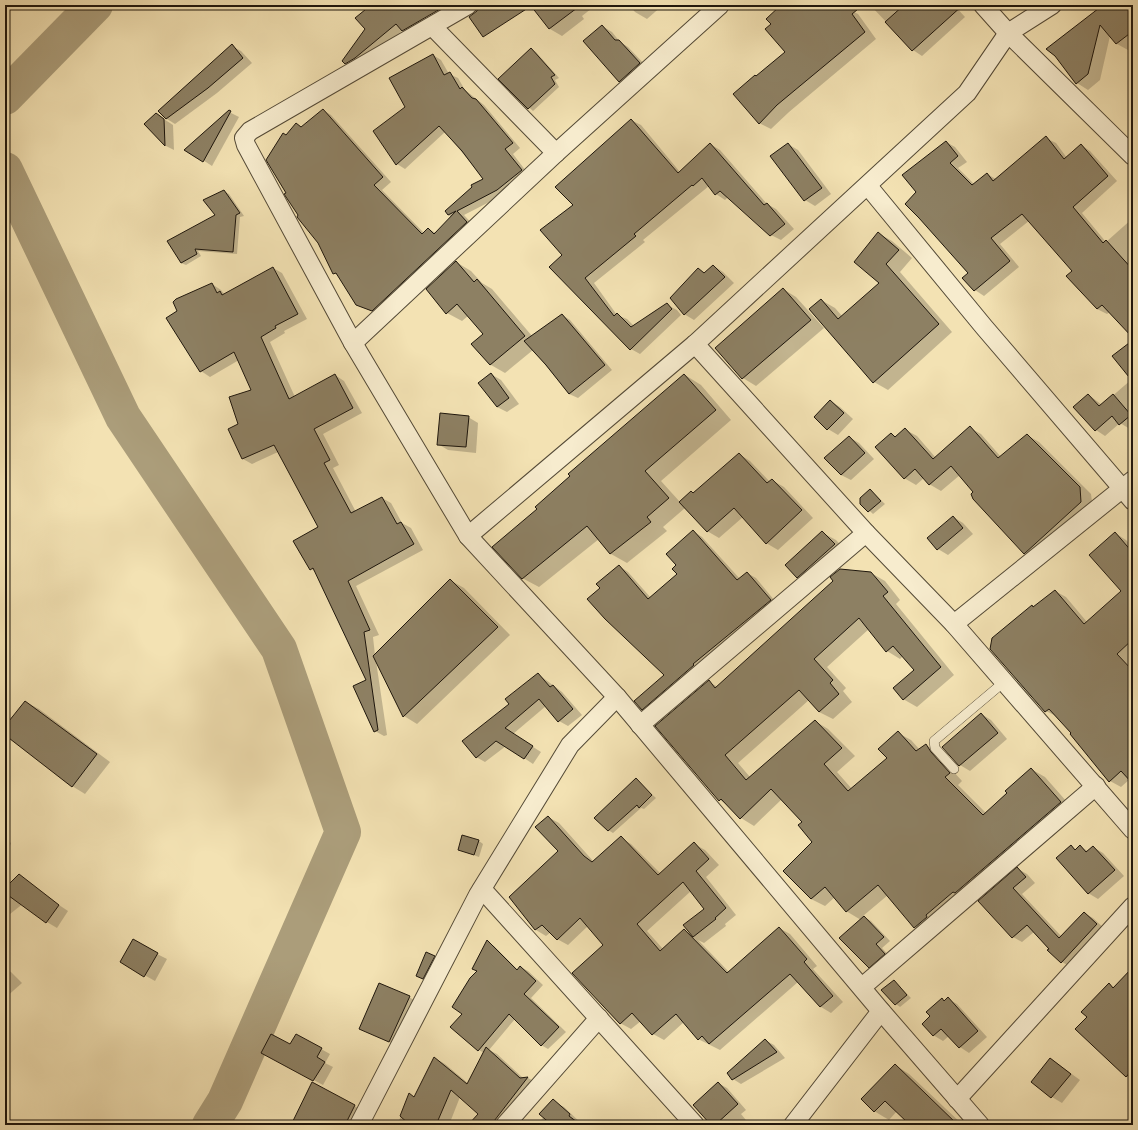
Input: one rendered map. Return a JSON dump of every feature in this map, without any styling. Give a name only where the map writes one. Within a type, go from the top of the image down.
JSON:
[{"type":"street","points":[[468,5],[433,27],[250,131],[244,138],[246,145],[353,343],[468,536],[617,697],[881,1011],[980,1125]]},
{"type":"street","points":[[983,5],[1008,33],[1133,156]]},
{"type":"street","points":[[468,536],[695,344],[868,186],[966,93],[1008,33],[1052,5]]},
{"type":"street","points":[[353,343],[714,7]]},
{"type":"street","points":[[433,27],[556,153]]},
{"type":"street","points":[[868,186],[984,327],[1129,490],[954,624]]},
{"type":"street","points":[[695,344],[866,533],[954,624],[1133,830]]},
{"type":"street","points":[[640,726],[866,533]]},
{"type":"street","points":[[358,1125],[482,889],[570,744],[617,697]]},
{"type":"street","points":[[862,987],[1096,786]]},
{"type":"street","points":[[482,889],[695,1125]]},
{"type":"street","points":[[957,1099],[1133,906]]},
{"type":"street","points":[[793,1125],[881,1011]]},
{"type":"street","points":[[505,1125],[599,1018]]},
{"type":"lane","points":[[954,769],[935,748],[934,741],[1004,682]]},
{"type":"building","points":[[371,5],[447,5],[402,31],[396,24],[355,58],[345,64],[342,61],[365,29],[355,18]]},
{"type":"building","points":[[478,5],[581,5],[549,29],[531,6],[483,37],[469,17],[477,11]]},
{"type":"building","points":[[781,5],[863,5],[852,14],[865,32],[777,105],[759,124],[733,94],[785,52],[765,29],[771,24],[766,19]]},
{"type":"building","points":[[904,5],[963,5],[912,51],[885,22]]},
{"type":"building","points":[[1103,5],[1125,5],[1133,14],[1133,31],[1116,44],[1100,25],[1088,74],[1076,84],[1055,56],[1046,49]]},
{"type":"building","points":[[602,25],[615,40],[619,40],[640,63],[619,82],[583,41]]},
{"type":"building","points":[[232,44],[243,58],[208,88],[166,119],[158,111]]},
{"type":"building","points":[[531,48],[555,75],[551,77],[555,84],[528,109],[498,79]]},
{"type":"building","points":[[433,54],[444,75],[450,72],[460,89],[462,87],[472,98],[476,99],[513,143],[505,149],[522,170],[497,190],[457,211],[467,222],[372,311],[356,305],[336,273],[333,274],[318,243],[297,217],[298,215],[284,194],[286,193],[266,160],[283,133],[286,135],[296,123],[301,127],[323,109],[383,177],[374,185],[422,234],[428,228],[434,234],[456,211],[448,215],[445,211],[472,187],[471,185],[483,179],[462,151],[439,126],[396,165],[373,131],[405,107],[389,78]]},
{"type":"building","points":[[229,110],[231,111],[203,162],[184,150]]},
{"type":"building","points":[[156,113],[164,119],[165,146],[144,124]]},
{"type":"building","points":[[631,119],[678,173],[710,143],[764,205],[767,203],[785,224],[770,236],[720,191],[715,195],[702,178],[693,186],[692,185],[634,234],[636,236],[585,278],[614,316],[617,313],[631,327],[667,303],[672,309],[630,350],[549,267],[562,255],[540,230],[573,205],[555,187]]},
{"type":"building","points":[[1046,136],[1064,159],[1081,144],[1108,176],[1073,207],[1103,243],[1106,240],[1133,270],[1133,338],[1102,305],[1097,309],[1066,276],[1072,271],[1022,214],[991,238],[1010,261],[974,291],[962,278],[968,273],[905,204],[916,192],[902,175],[946,141],[958,156],[950,163],[972,185],[987,173],[993,181]]},
{"type":"building","points":[[788,143],[822,188],[804,201],[770,156]]},
{"type":"building","points":[[224,190],[240,213],[236,215],[233,252],[195,249],[197,254],[181,263],[167,241],[215,215],[203,200]]},
{"type":"building","points":[[878,232],[899,250],[886,264],[939,324],[873,383],[809,309],[821,299],[838,319],[879,283],[854,262]]},
{"type":"building","points":[[456,261],[474,282],[477,279],[525,336],[490,365],[471,344],[483,334],[457,304],[446,314],[426,289]]},
{"type":"building","points":[[713,265],[725,277],[684,315],[670,298],[698,268],[704,273]]},
{"type":"building","points":[[273,267],[298,314],[275,326],[276,328],[261,337],[289,399],[335,374],[353,408],[314,429],[330,460],[324,463],[351,513],[382,497],[397,524],[401,522],[414,544],[348,581],[370,630],[364,632],[378,730],[374,732],[353,686],[366,680],[313,568],[310,570],[293,541],[318,527],[274,445],[242,459],[228,429],[238,424],[229,397],[251,390],[234,352],[200,372],[166,318],[177,311],[173,302],[176,299],[212,283],[217,293],[220,291],[222,295]]},
{"type":"building","points":[[783,288],[811,320],[742,379],[715,348]]},
{"type":"building","points":[[562,314],[605,365],[569,394],[546,365],[524,341]]},
{"type":"building","points":[[1133,340],[1133,382],[1112,356]]},
{"type":"building","points":[[491,373],[509,398],[497,407],[478,383]]},
{"type":"building","points":[[684,374],[716,410],[645,471],[669,498],[647,517],[651,522],[610,554],[587,526],[522,579],[492,547],[537,509],[535,507],[570,476],[568,474]]},
{"type":"building","points":[[1088,394],[1099,406],[1113,394],[1131,415],[1119,425],[1112,416],[1095,431],[1073,407]]},
{"type":"building","points":[[830,400],[844,413],[827,430],[814,417]]},
{"type":"building","points":[[440,413],[469,416],[466,447],[437,445]]},
{"type":"building","points":[[970,426],[998,458],[1027,434],[1080,487],[1081,502],[1024,554],[973,499],[971,494],[973,492],[951,466],[929,485],[915,469],[904,479],[875,447],[891,433],[895,437],[905,428],[933,459]]},
{"type":"building","points":[[849,436],[865,453],[841,475],[824,458]]},
{"type":"building","points":[[739,453],[767,483],[772,479],[802,510],[766,544],[734,508],[707,532],[679,502],[691,491],[693,493]]},
{"type":"building","points":[[870,489],[881,501],[868,512],[860,504],[860,498]]},
{"type":"building","points":[[953,516],[963,528],[937,550],[927,538]]},
{"type":"building","points":[[693,530],[737,580],[747,572],[771,600],[693,664],[694,665],[642,710],[634,701],[664,675],[605,619],[587,599],[600,588],[596,584],[619,565],[648,599],[677,574],[672,569],[676,565],[666,554]]},
{"type":"building","points":[[822,531],[835,544],[797,578],[785,565]]},
{"type":"building","points":[[1115,532],[1133,553],[1133,639],[1117,654],[1133,671],[1133,784],[1121,771],[1109,782],[1070,734],[1071,733],[1049,709],[1045,712],[990,649],[992,638],[1032,605],[1033,607],[1055,590],[1084,624],[1121,591],[1089,555]]},
{"type":"building","points":[[840,569],[871,572],[888,592],[883,596],[941,667],[903,700],[893,688],[914,670],[893,646],[886,652],[859,618],[814,659],[833,680],[830,683],[839,694],[819,712],[799,690],[725,755],[746,780],[815,720],[842,748],[824,764],[848,791],[887,758],[878,749],[898,731],[916,751],[926,744],[931,752],[950,773],[945,777],[983,815],[1007,793],[1005,791],[1031,768],[1061,802],[955,893],[953,892],[926,915],[927,917],[914,928],[878,885],[846,912],[825,887],[811,899],[783,871],[812,842],[798,825],[802,822],[771,789],[740,819],[721,799],[719,801],[655,726],[709,680],[715,688],[833,581],[830,577]]},
{"type":"building","points":[[450,579],[498,627],[403,717],[373,656]]},
{"type":"building","points":[[538,673],[550,687],[553,685],[573,709],[558,722],[539,699],[505,728],[533,746],[524,759],[496,741],[476,758],[462,741],[509,704],[505,699]]},
{"type":"building","points":[[25,701],[97,754],[72,787],[5,735],[5,726]]},
{"type":"building","points":[[981,713],[998,733],[959,766],[942,747]]},
{"type":"building","points":[[636,778],[652,795],[639,808],[637,805],[608,831],[594,818]]},
{"type":"building","points":[[548,816],[584,856],[592,862],[621,836],[658,875],[694,842],[709,859],[696,871],[726,908],[715,918],[716,919],[693,937],[683,925],[704,909],[683,882],[637,924],[660,951],[684,929],[727,973],[779,927],[807,959],[804,962],[833,996],[820,1007],[790,974],[709,1044],[702,1036],[698,1040],[676,1014],[652,1035],[632,1013],[620,1024],[572,973],[603,945],[580,918],[557,940],[542,925],[535,930],[509,897],[558,851],[535,827]]},
{"type":"building","points":[[462,835],[479,840],[474,855],[458,850]]},
{"type":"building","points":[[1071,845],[1075,850],[1080,845],[1086,852],[1093,846],[1115,870],[1088,894],[1056,858]]},
{"type":"building","points":[[1017,867],[1026,877],[1013,888],[1059,938],[1084,912],[1097,924],[1061,963],[1047,950],[1049,949],[1027,925],[1012,938],[978,901]]},
{"type":"building","points":[[19,874],[59,905],[46,923],[5,893],[5,888]]},
{"type":"building","points":[[864,916],[884,937],[876,944],[885,954],[869,968],[839,938]]},
{"type":"building","points":[[133,939],[158,953],[144,977],[120,962]]},
{"type":"building","points":[[487,940],[517,970],[520,966],[536,981],[524,994],[559,1027],[541,1046],[509,1014],[478,1051],[450,1027],[462,1014],[452,1007],[470,978],[477,971],[472,969]]},
{"type":"building","points":[[426,952],[435,956],[423,979],[416,976]]},
{"type":"building","points":[[1133,967],[1133,1069],[1126,1077],[1075,1029],[1087,1017],[1081,1012],[1109,983],[1113,988]]},
{"type":"building","points":[[894,980],[907,995],[895,1005],[881,990]]},
{"type":"building","points":[[379,983],[410,996],[389,1042],[359,1029]]},
{"type":"building","points":[[948,997],[978,1031],[959,1048],[941,1029],[933,1036],[922,1024],[930,1016],[926,1012],[942,998],[944,1001]]},
{"type":"building","points":[[271,1034],[290,1044],[296,1034],[322,1048],[317,1057],[325,1062],[313,1081],[261,1053]]},
{"type":"building","points":[[765,1039],[777,1052],[732,1080],[727,1073]]},
{"type":"building","points":[[486,1047],[520,1078],[528,1077],[491,1125],[468,1125],[478,1114],[451,1090],[436,1125],[410,1125],[400,1116],[409,1093],[414,1097],[434,1057],[467,1084]]},
{"type":"building","points":[[1050,1058],[1071,1074],[1051,1098],[1031,1082]]},
{"type":"building","points":[[895,1064],[958,1125],[910,1125],[885,1101],[874,1112],[861,1099]]},
{"type":"building","points":[[312,1082],[355,1105],[345,1125],[291,1125]]},
{"type":"building","points":[[718,1082],[738,1104],[715,1125],[711,1125],[693,1105]]},
{"type":"building","points":[[553,1099],[570,1114],[569,1116],[581,1125],[552,1125],[539,1114]]},
{"type":"waterway","points":[[5,97],[95,5]]},
{"type":"waterway","points":[[5,170],[123,417],[279,649],[343,832],[225,1101],[210,1125]]}]
